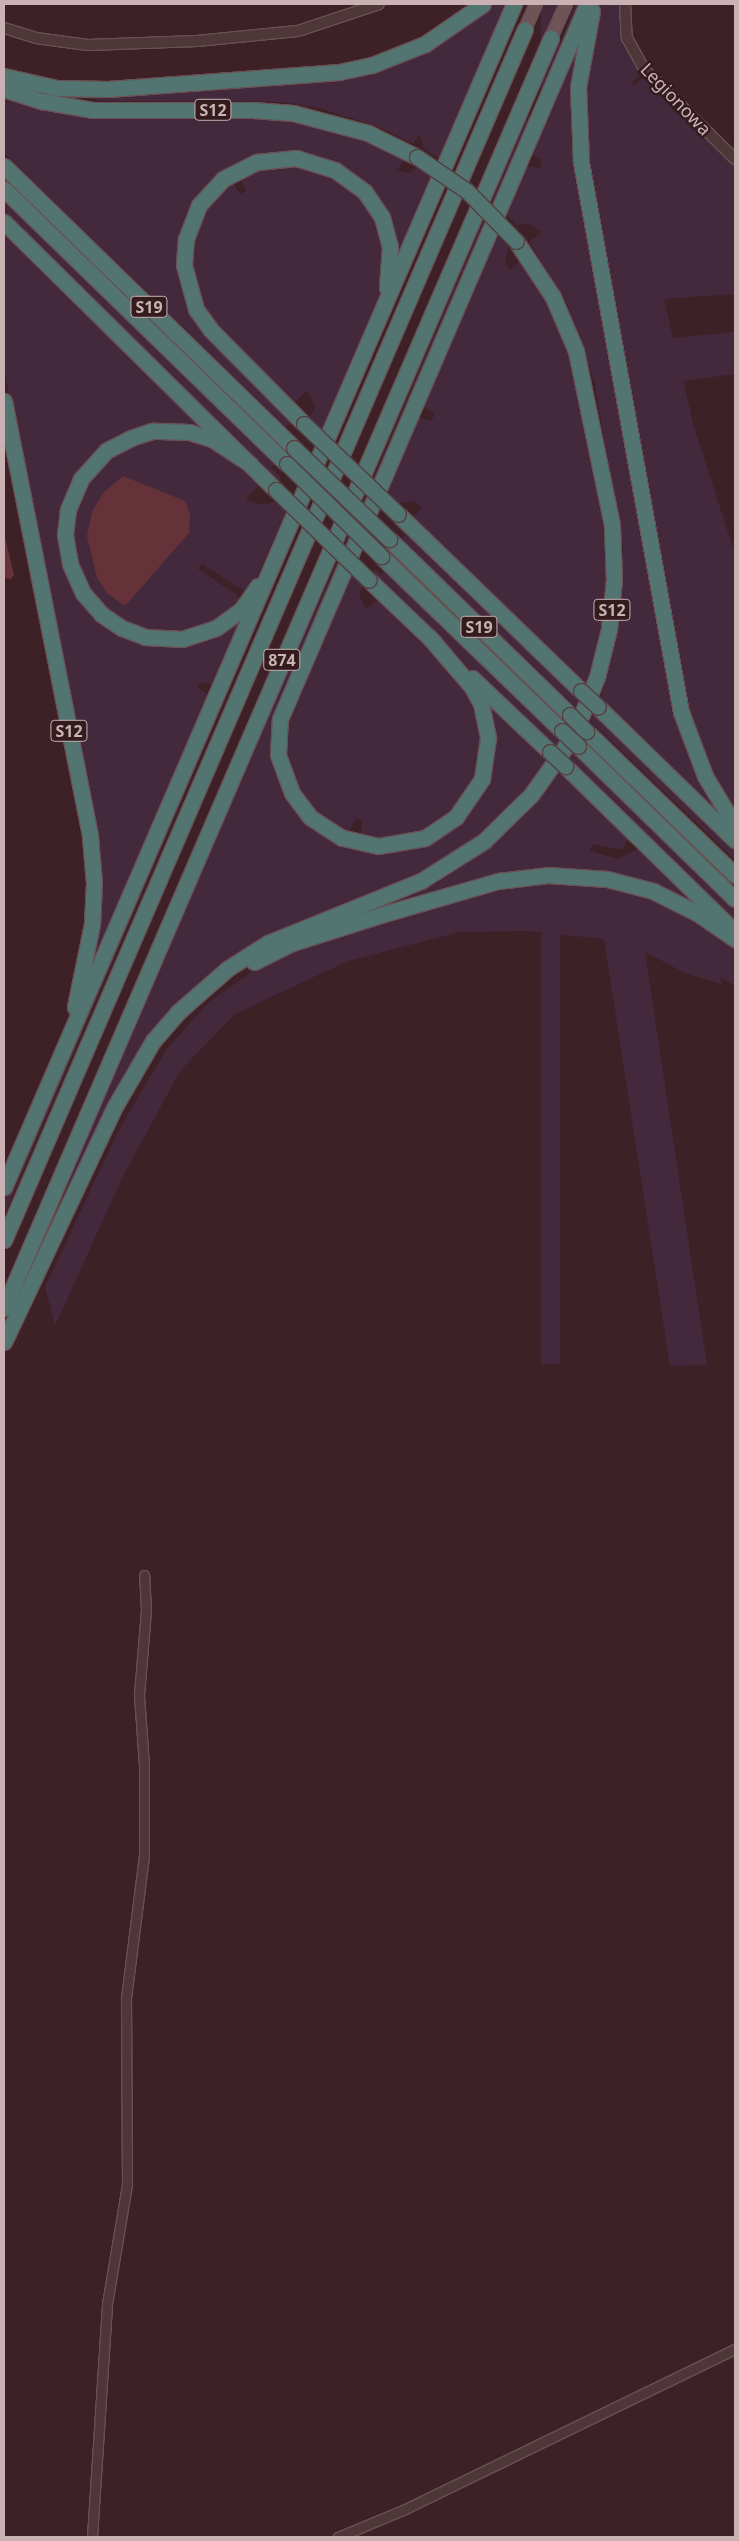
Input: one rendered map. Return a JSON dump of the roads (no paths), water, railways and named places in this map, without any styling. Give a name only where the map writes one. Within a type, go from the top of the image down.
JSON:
[{"type":"highway","points":[[4,76],[57,88],[108,89],[339,72],[372,65],[425,44],[483,4]]},
{"type":"highway","points":[[58,1061],[375,331],[514,4]]},
{"type":"highway","points":[[429,637],[472,687],[481,704],[488,738],[482,779],[456,817],[425,838],[378,846],[342,838],[310,817],[292,793],[278,755],[280,720],[588,4]]},
{"type":"highway","points":[[594,4],[578,87],[581,162],[679,705],[697,758],[735,826]]},
{"type":"highway","name":"874","points":[[4,1240],[525,29]]},
{"type":"highway","name":"874","points":[[4,1308],[551,38]]},
{"type":"highway","name":"S12","points":[[4,89],[42,101],[93,110],[247,110],[293,113],[368,133],[417,156],[467,191],[516,241],[547,285],[572,339],[585,384],[609,506],[614,549],[613,603],[604,652],[589,698],[573,734],[550,770],[523,804],[484,841],[421,881],[268,943],[227,969],[181,1010]]},
{"type":"highway","points":[[375,331],[388,281],[390,247],[382,217],[373,202],[355,183],[322,164],[282,158],[240,168],[209,192],[194,216],[184,250],[186,281],[196,309],[211,330],[304,424],[735,840]]},
{"type":"highway","name":"S19","points":[[4,166],[735,875]]},
{"type":"highway","name":"S19","points":[[4,189],[735,899]]},
{"type":"highway","points":[[4,222],[276,490],[565,766],[735,932]]},
{"type":"highway","name":"S12","points":[[4,402],[92,860],[94,903],[90,947],[58,1061],[4,1187]]},
{"type":"highway","points":[[250,464],[212,439],[177,430],[142,434],[112,447],[88,470],[76,489],[66,523],[70,564],[83,593],[112,621],[145,637],[182,639],[203,634],[230,619],[249,598],[280,551]]},
{"type":"highway","points":[[4,1342],[131,1076],[153,1041],[181,1010],[238,972],[292,943],[476,886],[522,877],[573,875],[630,884],[687,907],[735,939]]},
{"type":"main road","name":"874","points":[[525,29],[536,4]]},
{"type":"main road","name":"874","points":[[551,38],[566,4]]},
{"type":"street","points":[[4,28],[36,38],[88,45],[197,41],[298,31],[379,4]]},
{"type":"street","name":"Legionowa","points":[[626,4],[624,19],[627,38],[644,69],[735,159]]},
{"type":"street","points":[[92,2537],[107,2304],[127,2185],[126,1998],[144,1856],[144,1765],[139,1695],[146,1610],[144,1575]]},
{"type":"street","points":[[338,2537],[402,2510],[735,2350]]}]
